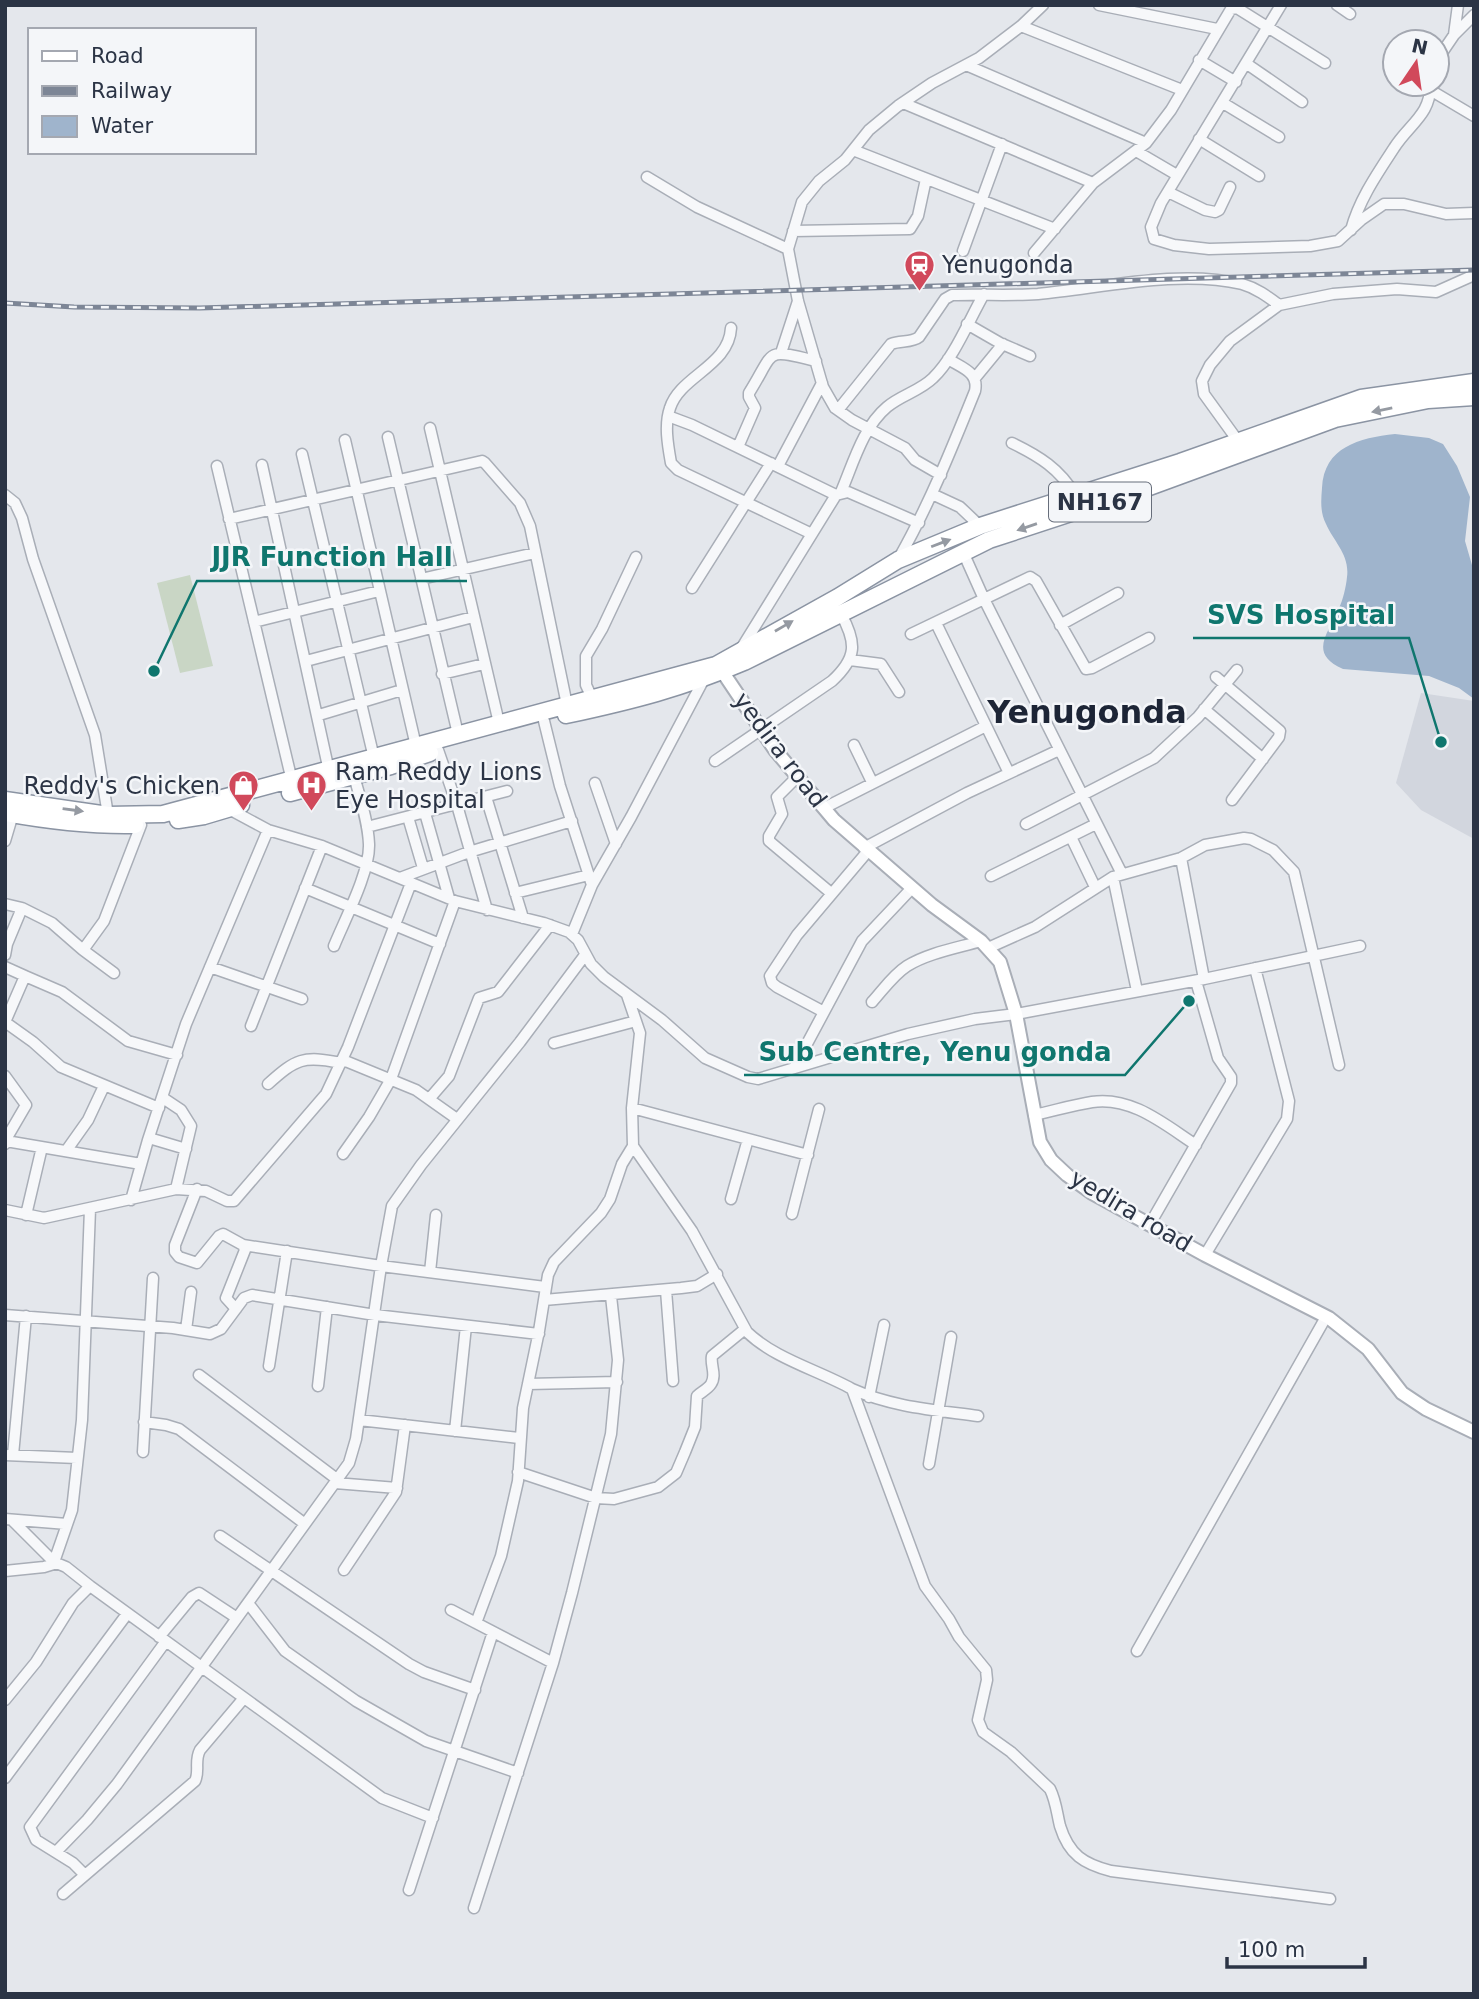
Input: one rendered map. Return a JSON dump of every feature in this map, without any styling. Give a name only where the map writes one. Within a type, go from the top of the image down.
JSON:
[{"type":"highway","name":"NH167","points":[[8,809],[108,815],[163,814],[716,665],[898,560],[980,526],[1362,398],[1474,382]]},
{"type":"highway","name":"NH167","points":[[8,809],[96,826],[141,825],[204,816],[544,721],[659,694],[705,679],[963,552],[1002,536],[1140,490],[1335,419],[1428,400],[1474,397]]},
{"type":"main road","name":"yedira road","points":[[722,671],[760,730],[824,808],[866,850],[985,944],[1000,962],[1016,1014],[1040,1142],[1051,1160],[1093,1193],[1205,1255],[1326,1317],[1368,1349],[1402,1393],[1426,1409],[1474,1432]]},
{"type":"street","points":[[941,475],[915,460],[905,448],[838,411],[822,383],[798,301],[788,249],[802,202],[819,181],[845,160],[869,130],[932,83],[979,58],[1021,26],[1043,5]]},
{"type":"street","points":[[1100,5],[1140,9],[1217,29]]},
{"type":"street","points":[[1281,5],[1177,175],[1150,228],[1154,239],[1209,249],[1310,246],[1338,241],[1384,204],[1395,202],[1446,214],[1474,213]]},
{"type":"street","points":[[1337,5],[1350,14]]},
{"type":"street","points":[[1454,36],[1458,5]]},
{"type":"street","points":[[1034,253],[1093,183],[1146,143],[1171,110],[1231,7],[1269,27],[1325,63]]},
{"type":"street","points":[[1451,40],[1474,15]]},
{"type":"street","points":[[1021,26],[1182,90]]},
{"type":"street","points":[[1199,60],[1236,82]]},
{"type":"street","points":[[1247,64],[1302,102]]},
{"type":"street","points":[[966,65],[1146,143]]},
{"type":"street","points":[[1351,230],[1365,193],[1395,146],[1425,112],[1428,98]]},
{"type":"street","points":[[1447,98],[1474,116]]},
{"type":"street","points":[[903,103],[1093,183]]},
{"type":"street","points":[[1223,103],[1279,137]]},
{"type":"street","points":[[1199,139],[1259,176]]},
{"type":"street","points":[[963,251],[1002,144]]},
{"type":"street","points":[[853,150],[1055,229]]},
{"type":"street","points":[[1136,150],[1177,175]]},
{"type":"street","points":[[648,177],[697,207],[788,249]]},
{"type":"street","points":[[793,231],[909,229],[918,216],[926,179]]},
{"type":"street","points":[[1168,192],[1215,212],[1219,210],[1230,187]]},
{"type":"street","points":[[1238,441],[1204,394],[1202,381],[1210,365],[1230,341],[1279,305],[1333,294],[1412,289],[1436,292],[1474,275]]},
{"type":"street","points":[[838,411],[891,344],[899,340],[914,341],[919,337],[947,297],[952,295],[1036,294],[1116,283],[1192,279],[1243,285],[1257,290],[1279,305]]},
{"type":"street","points":[[739,652],[838,493],[868,429],[890,404],[934,378],[948,359],[984,294]]},
{"type":"street","points":[[781,353],[798,301]]},
{"type":"street","points":[[967,324],[1003,345],[1030,356]]},
{"type":"street","points":[[731,328],[727,347],[676,395],[668,416],[671,463],[678,470],[812,534]]},
{"type":"street","points":[[898,560],[941,475],[975,391],[975,378],[1003,345]]},
{"type":"street","points":[[738,447],[755,408],[749,393],[768,359],[773,354],[781,353],[816,361]]},
{"type":"street","points":[[948,359],[975,378]]},
{"type":"street","points":[[692,588],[745,502],[774,465],[822,383]]},
{"type":"street","points":[[668,416],[838,493],[848,492],[919,523]]},
{"type":"street","points":[[430,428],[499,723]]},
{"type":"street","points":[[388,437],[458,734]]},
{"type":"street","points":[[345,440],[416,746]]},
{"type":"street","points":[[1012,443],[1053,467],[1076,495]]},
{"type":"street","points":[[302,454],[374,758]]},
{"type":"street","points":[[229,519],[482,461],[520,503],[530,526],[567,705]]},
{"type":"street","points":[[262,465],[319,715],[329,771]]},
{"type":"street","points":[[217,466],[292,781]]},
{"type":"street","points":[[932,494],[960,507],[980,526]]},
{"type":"street","points":[[5,495],[15,503],[22,518],[33,559],[95,735],[108,815]]},
{"type":"street","points":[[963,552],[1096,824],[1117,875],[1137,992]]},
{"type":"street","points":[[421,579],[535,553]]},
{"type":"street","points":[[592,698],[586,685],[586,656],[602,629],[636,557]]},
{"type":"street","points":[[911,634],[1026,578],[1033,578],[1083,666],[1088,669],[1149,638]]},
{"type":"street","points":[[254,622],[379,591]]},
{"type":"street","points":[[1060,625],[1118,593]]},
{"type":"street","points":[[715,761],[845,670],[853,643],[852,633],[841,614]]},
{"type":"street","points":[[306,661],[473,617]]},
{"type":"street","points":[[936,623],[1009,773]]},
{"type":"street","points":[[850,660],[881,664],[899,692]]},
{"type":"street","points":[[442,674],[484,664]]},
{"type":"street","points":[[1026,824],[1154,758],[1204,709],[1237,670]]},
{"type":"street","points":[[1216,677],[1280,731],[1279,737],[1232,800]]},
{"type":"street","points":[[572,934],[591,880],[616,844],[705,679]]},
{"type":"street","points":[[319,715],[402,690]]},
{"type":"street","points":[[1204,709],[1263,759]]},
{"type":"street","points":[[544,721],[591,880]]},
{"type":"street","points":[[824,808],[986,726]]},
{"type":"street","points":[[854,745],[872,782]]},
{"type":"street","points":[[438,750],[487,910]]},
{"type":"street","points":[[824,1012],[776,987],[770,976],[797,935],[866,850],[967,793],[1059,750]]},
{"type":"street","points":[[334,946],[367,865],[367,827],[354,776]]},
{"type":"street","points":[[797,777],[777,797],[782,814],[769,836],[769,841],[831,892]]},
{"type":"street","points":[[595,783],[616,844]]},
{"type":"street","points":[[367,827],[507,791]]},
{"type":"street","points":[[486,797],[523,918]]},
{"type":"street","points":[[5,841],[8,809]]},
{"type":"street","points":[[229,809],[268,830],[322,846],[452,900],[550,925],[572,934],[585,955],[604,977],[712,1062],[758,1079],[891,1038],[975,1019],[1137,992],[1360,946]]},
{"type":"street","points":[[343,1154],[391,1079],[440,944],[452,900],[425,813]]},
{"type":"street","points":[[408,817],[423,868]]},
{"type":"street","points":[[400,878],[440,862],[572,821]]},
{"type":"street","points":[[991,876],[1096,824]]},
{"type":"street","points":[[83,950],[104,921],[141,825]]},
{"type":"street","points":[[131,1200],[186,1024],[268,830]]},
{"type":"street","points":[[1070,837],[1095,887]]},
{"type":"street","points":[[872,1002],[906,967],[926,958],[985,944],[1035,928],[1117,875],[1181,858],[1205,845],[1244,838],[1263,843],[1294,872],[1339,1065]]},
{"type":"street","points":[[251,1026],[322,846]]},
{"type":"street","points":[[1150,1224],[1229,1087],[1231,1077],[1218,1058],[1200,980],[1181,858]]},
{"type":"street","points":[[515,893],[591,880]]},
{"type":"street","points":[[5,1210],[44,1218],[177,1189],[197,1189],[229,1202],[234,1201],[326,1094],[342,1062],[411,883]]},
{"type":"street","points":[[305,888],[440,944]]},
{"type":"street","points":[[794,1068],[862,941],[912,888]]},
{"type":"street","points":[[5,904],[22,908],[52,923],[114,973]]},
{"type":"street","points":[[5,954],[22,908]]},
{"type":"street","points":[[430,1098],[449,1076],[479,998],[498,992],[550,925]]},
{"type":"street","points":[[56,1852],[117,1784],[337,1482],[352,1454],[359,1420],[392,1206],[585,955]]},
{"type":"street","points":[[5,967],[62,992],[128,1041],[177,1055]]},
{"type":"street","points":[[210,967],[302,999]]},
{"type":"street","points":[[1205,1255],[1287,1119],[1289,1109],[1255,968]]},
{"type":"street","points":[[25,976],[5,1022],[61,1067],[104,1086],[181,1110],[191,1126],[177,1189]]},
{"type":"street","points":[[476,1623],[501,1556],[518,1472],[519,1438],[545,1287],[554,1262],[601,1213],[610,1199],[622,1164],[633,1146],[632,1108],[639,1042],[636,1021],[627,995]]},
{"type":"street","points":[[554,1043],[636,1021]]},
{"type":"street","points":[[268,1084],[290,1065],[303,1058],[342,1062],[391,1079],[430,1098],[457,1119]]},
{"type":"street","points":[[5,1076],[26,1105],[5,1142],[141,1164]]},
{"type":"street","points":[[66,1151],[88,1120],[104,1086]]},
{"type":"street","points":[[1034,1115],[1093,1102],[1119,1104],[1144,1111],[1196,1145]]},
{"type":"street","points":[[632,1108],[808,1154]]},
{"type":"street","points":[[792,1214],[819,1109]]},
{"type":"street","points":[[149,1138],[186,1149]]},
{"type":"street","points":[[731,1199],[748,1139]]},
{"type":"street","points":[[633,1146],[692,1231],[745,1329],[755,1340],[869,1397],[903,1406],[978,1416]]},
{"type":"street","points":[[26,1215],[42,1147]]},
{"type":"street","points":[[197,1189],[175,1245],[178,1257],[197,1263],[223,1234],[243,1245],[545,1287]]},
{"type":"street","points":[[56,1562],[72,1510],[87,1321],[90,1209]]},
{"type":"street","points":[[430,1272],[436,1215]]},
{"type":"street","points":[[236,1309],[226,1298],[245,1250],[243,1245]]},
{"type":"street","points":[[269,1366],[287,1251]]},
{"type":"street","points":[[544,1300],[611,1296],[697,1286],[717,1274]]},
{"type":"street","points":[[143,1452],[153,1278]]},
{"type":"street","points":[[666,1290],[673,1381]]},
{"type":"street","points":[[186,1330],[191,1292]]},
{"type":"street","points":[[5,1315],[215,1334],[248,1296],[374,1315],[539,1334]]},
{"type":"street","points":[[474,1908],[553,1662],[611,1434],[618,1360],[611,1296]]},
{"type":"street","points":[[318,1386],[327,1307]]},
{"type":"street","points":[[26,1317],[9,1455],[77,1458]]},
{"type":"street","points":[[1138,1651],[1326,1317]]},
{"type":"street","points":[[869,1397],[884,1325]]},
{"type":"street","points":[[455,1431],[466,1326]]},
{"type":"street","points":[[518,1472],[596,1498],[614,1499],[658,1488],[676,1473],[695,1427],[697,1396],[711,1384],[713,1378],[712,1356],[745,1329]]},
{"type":"street","points":[[929,1464],[951,1337]]},
{"type":"street","points":[[199,1375],[337,1482],[397,1488]]},
{"type":"street","points":[[528,1384],[617,1382]]},
{"type":"street","points":[[852,1389],[925,1586],[959,1637],[986,1670],[987,1680],[978,1720],[983,1732],[1011,1752],[1050,1789],[1061,1829],[1071,1849],[1087,1865],[1111,1871],[1330,1899]]},
{"type":"street","points":[[359,1420],[519,1438]]},
{"type":"street","points":[[144,1422],[179,1429],[305,1524]]},
{"type":"street","points":[[344,1570],[393,1499],[397,1488],[405,1425]]},
{"type":"street","points":[[7,1521],[67,1524]]},
{"type":"street","points":[[7,1521],[56,1562],[382,1798],[433,1818]]},
{"type":"street","points":[[220,1536],[271,1572],[313,1596],[410,1664],[424,1672],[475,1690]]},
{"type":"street","points":[[5,1571],[44,1567],[56,1562]]},
{"type":"street","points":[[5,1700],[9,1689],[36,1662],[73,1603],[90,1586]]},
{"type":"street","points":[[85,1875],[36,1840],[30,1827],[192,1597],[200,1593],[237,1618]]},
{"type":"street","points":[[248,1603],[280,1645],[312,1672],[426,1741],[517,1773]]},
{"type":"street","points":[[451,1610],[553,1662]]},
{"type":"street","points":[[5,1778],[127,1614]]},
{"type":"street","points":[[409,1890],[494,1632]]},
{"type":"street","points":[[63,1894],[195,1781],[196,1757],[200,1750],[244,1699]]},
{"type":"shaded area","points":[[1421,693],[1474,701],[1474,839],[1421,810],[1396,783]]},
{"type":"green space","points":[[190,575],[213,666],[180,673],[157,583]]},
{"type":"water","points":[[1395,434],[1429,438],[1443,444],[1457,466],[1470,497],[1465,541],[1474,572],[1474,699],[1459,688],[1429,676],[1343,669],[1332,663],[1323,649],[1326,634],[1339,608],[1347,581],[1344,555],[1329,531],[1321,506],[1324,474],[1336,454],[1346,447],[1369,438]]},
{"type":"railway","points":[[5,303],[74,307],[200,308],[1474,270]]},
{"type":"place","name":"Yenugonda","points":[[919,292]]},
{"type":"place","name":"JJR Function Hall","points":[[154,671]]},
{"type":"place","name":"SVS Hospital","points":[[1441,742]]},
{"type":"place","name":"Reddy's Chicken","points":[[243,813]]},
{"type":"place","name":"Ram Reddy Lions Eye Hospital","points":[[312,813]]},
{"type":"place","name":"Sub Centre, Yenu gonda","points":[[1189,1001]]},
{"type":"district","name":"Yenugonda","points":[[1087,712]]}]
